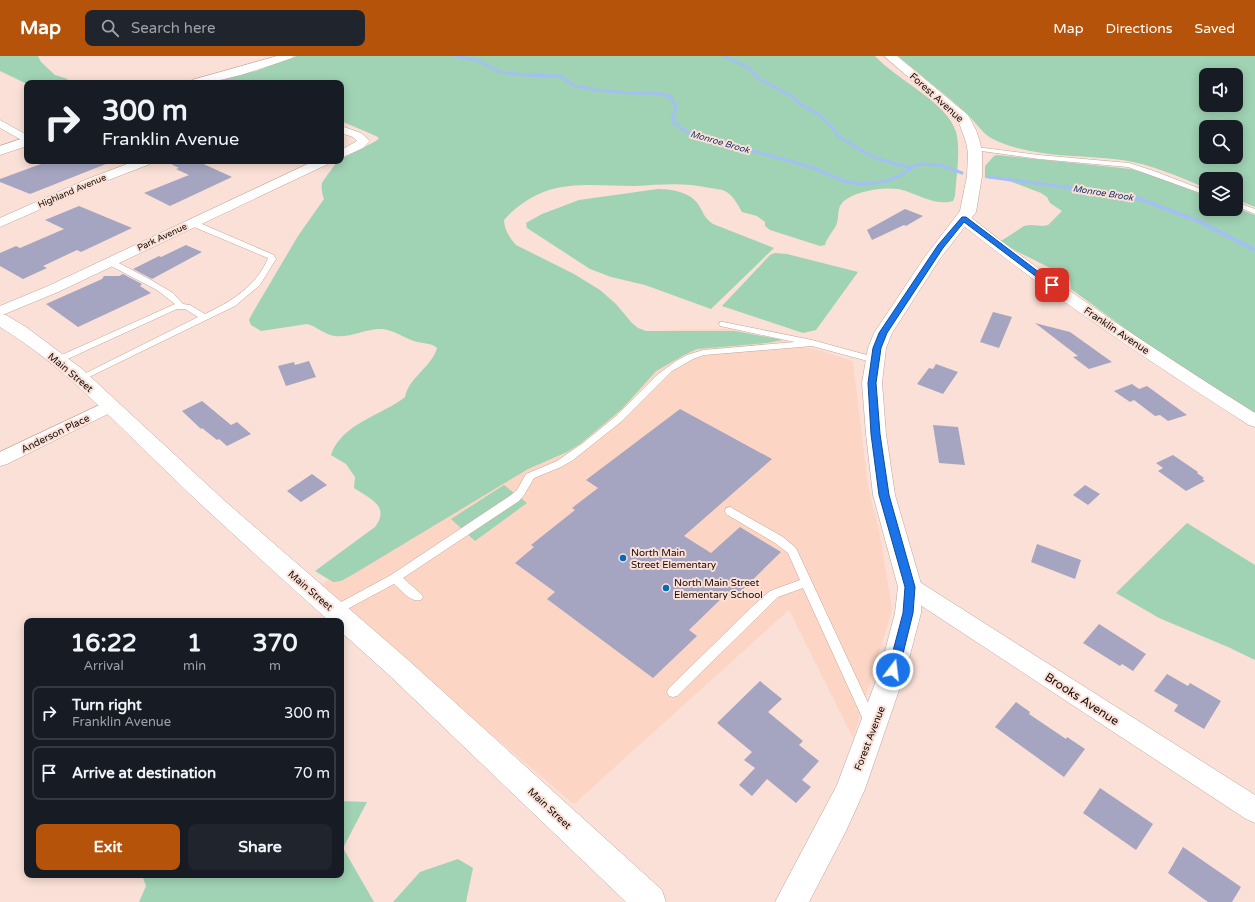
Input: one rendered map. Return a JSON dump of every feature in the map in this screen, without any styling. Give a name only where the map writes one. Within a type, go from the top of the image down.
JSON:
[{"type":"street","points":[[207,80],[288,56]]},
{"type":"street","name":"Forest Avenue","points":[[790,902],[835,821],[850,789],[874,727],[893,670],[908,613],[910,587],[884,495],[876,434],[873,391],[877,348],[883,333],[940,246],[964,219],[968,212],[973,181],[976,149],[971,132],[963,118],[890,56]]},
{"type":"street","points":[[0,123],[24,139]]},
{"type":"street","points":[[344,129],[364,140],[363,143],[344,152]]},
{"type":"street","points":[[0,151],[24,142]]},
{"type":"street","name":"Highland Avenue","points":[[0,223],[82,186],[138,164]]},
{"type":"street","name":"Park Avenue","points":[[0,311],[110,262],[318,164]]},
{"type":"street","name":"Franklin Avenue","points":[[964,219],[1063,293],[1255,422]]},
{"type":"street","name":"Main Street","points":[[0,319],[20,331],[80,378],[218,508],[343,618]]},
{"type":"street","name":"Anderson Place","points":[[0,460],[110,406]]},
{"type":"street","name":"Brooks Avenue","points":[[910,587],[1255,810]]},
{"type":"street","name":"Main Street","points":[[344,619],[415,683],[650,902]]},
{"type":"lane","points":[[976,149],[1038,157],[1129,165],[1199,189]]},
{"type":"lane","points":[[1243,207],[1255,212]]},
{"type":"lane","points":[[80,378],[232,304],[257,283],[272,258],[192,223]]},
{"type":"lane","points":[[110,262],[152,284],[174,298],[179,302],[180,306]]},
{"type":"lane","points":[[58,360],[167,310],[180,306],[187,307],[205,318]]},
{"type":"lane","points":[[723,324],[812,343],[875,360]]},
{"type":"lane","points":[[334,610],[395,578],[519,495],[523,491],[526,482],[531,475],[557,465],[575,454],[625,413],[664,372],[671,367],[703,353],[812,343]]},
{"type":"lane","points":[[730,511],[787,546],[792,551],[874,727]]},
{"type":"lane","points":[[395,578],[417,597]]},
{"type":"lane","points":[[673,692],[774,594],[807,582]]},
{"type":"shaded area","name":"North Main Street Elementary","points":[[732,329],[822,351],[853,361],[868,487],[879,530],[892,608],[853,738],[789,610],[574,804],[317,587],[587,418],[666,330]]},
{"type":"green space","points":[[0,56],[38,56],[41,62],[55,75],[68,79],[24,80],[24,83],[0,71]]},
{"type":"green space","points":[[297,56],[875,56],[884,65],[933,102],[951,121],[956,132],[958,146],[955,196],[953,201],[941,202],[929,200],[899,189],[873,190],[855,195],[840,205],[836,226],[827,239],[825,245],[820,246],[770,230],[765,226],[765,222],[757,216],[742,212],[731,195],[720,189],[681,184],[634,186],[580,185],[549,190],[531,198],[519,206],[504,220],[506,230],[514,243],[574,274],[600,290],[616,304],[638,328],[646,331],[735,331],[783,340],[766,343],[697,349],[684,355],[656,371],[622,409],[580,444],[567,452],[528,469],[352,575],[341,581],[333,582],[315,571],[375,527],[381,513],[376,503],[354,488],[355,477],[346,464],[331,455],[336,444],[344,435],[363,421],[405,397],[407,390],[430,361],[437,348],[383,329],[335,336],[307,324],[261,331],[251,325],[249,320],[252,314],[298,236],[324,199],[322,193],[322,183],[336,164],[344,164],[344,157],[379,138],[344,122],[344,80],[222,80],[256,71]]},
{"type":"green space","points":[[898,56],[1255,56],[1255,207],[1243,202],[1243,172],[1199,172],[1199,185],[1165,171],[1133,162],[1105,158],[1039,153],[1007,145],[988,136],[949,98]]},
{"type":"green space","points":[[997,155],[1131,169],[1158,177],[1199,193],[1199,216],[1243,216],[1243,211],[1255,215],[1255,414],[1152,348],[1071,289],[1070,281],[1062,275],[1009,247],[1001,241],[1024,226],[1048,225],[1062,211],[1050,203],[1047,197],[1041,193],[1007,180],[985,178],[985,166],[994,156]]},
{"type":"green space","points":[[658,189],[685,194],[695,200],[706,217],[713,224],[774,248],[711,309],[645,285],[611,277],[590,269],[527,228],[526,223],[542,214],[579,200]]},
{"type":"green space","points":[[775,253],[787,254],[858,272],[816,330],[803,333],[722,306],[770,255]]},
{"type":"green space","points":[[504,485],[527,503],[475,541],[451,519]]},
{"type":"green space","points":[[1187,523],[1255,565],[1255,660],[1159,618],[1116,593]]},
{"type":"green space","points":[[344,801],[367,802],[344,846]]},
{"type":"green space","points":[[344,850],[374,902],[139,902],[146,886],[143,878],[344,878]]},
{"type":"green space","points":[[458,859],[473,868],[466,902],[393,902],[420,872]]},
{"type":"building","points":[[41,164],[106,164],[30,194],[0,182],[0,179]]},
{"type":"building","points":[[171,164],[204,164],[232,177],[170,206],[144,193],[189,175],[176,169],[179,168]]},
{"type":"building","points":[[79,206],[132,228],[81,252],[77,250],[43,266],[47,268],[23,279],[0,266],[0,253],[16,246],[20,248],[64,229],[45,220]]},
{"type":"building","points":[[905,209],[923,216],[906,226],[904,225],[872,240],[867,230]]},
{"type":"building","points":[[186,245],[202,252],[152,279],[133,269],[159,256],[161,257]]},
{"type":"building","points":[[123,274],[142,284],[140,286],[151,293],[78,327],[46,304],[102,279],[104,276],[119,276]]},
{"type":"building","points":[[993,312],[1012,317],[999,348],[980,342]]},
{"type":"building","points":[[1035,323],[1070,332],[1112,362],[1089,369],[1073,357],[1078,356]]},
{"type":"building","points":[[309,361],[316,377],[286,386],[278,366],[294,362],[295,365]]},
{"type":"building","points":[[936,364],[958,372],[943,394],[917,384],[929,368],[933,369]]},
{"type":"building","points":[[1132,384],[1139,389],[1147,386],[1187,415],[1168,421],[1160,415],[1155,416],[1134,400],[1130,402],[1114,391]]},
{"type":"building","points":[[202,401],[231,425],[237,422],[251,434],[227,446],[219,439],[217,440],[202,428],[201,429],[182,411]]},
{"type":"building","points":[[680,409],[772,459],[684,536],[711,553],[740,527],[781,552],[733,599],[726,594],[689,630],[697,636],[653,678],[547,599],[555,592],[515,563],[534,547],[531,545],[575,510],[572,508],[598,488],[586,480]]},
{"type":"building","points":[[933,425],[958,427],[965,465],[939,463]]},
{"type":"building","points":[[1173,455],[1198,472],[1197,473],[1204,478],[1202,479],[1205,481],[1186,491],[1158,471],[1163,468],[1156,463]]},
{"type":"building","points":[[312,474],[327,485],[301,502],[287,491]]},
{"type":"building","points":[[1085,485],[1100,494],[1088,505],[1073,495]]},
{"type":"building","points":[[1037,544],[1081,560],[1075,579],[1031,562]]},
{"type":"building","points":[[1099,624],[1146,654],[1133,671],[1122,664],[1120,666],[1083,643]]},
{"type":"building","points":[[1167,674],[1188,686],[1190,683],[1221,701],[1204,729],[1174,711],[1178,705],[1154,691]]},
{"type":"building","points":[[760,681],[782,699],[768,712],[803,741],[799,745],[819,761],[802,780],[811,787],[796,803],[767,779],[752,796],[739,785],[755,768],[744,760],[752,752],[717,723]]},
{"type":"building","points":[[1016,702],[1030,712],[1029,714],[1066,739],[1067,737],[1085,749],[1064,777],[995,727]]},
{"type":"building","points":[[1100,788],[1153,824],[1136,850],[1083,813]]},
{"type":"building","points":[[1183,847],[1241,887],[1232,902],[1208,902],[1168,873]]},
{"type":"waterway","name":"Monroe Brook","points":[[455,56],[477,60],[500,72],[524,75],[560,76],[575,86],[596,90],[631,93],[655,93],[670,96],[676,107],[673,117],[674,123],[688,133],[811,167],[844,181],[859,184],[887,181],[901,175],[911,168]]},
{"type":"waterway","points":[[724,56],[749,68],[759,79],[793,97],[800,104],[818,114],[832,127],[838,136],[864,152],[878,159],[911,168]]},
{"type":"waterway","name":"Monroe Brook","points":[[911,168],[922,164],[940,165],[962,173]]},
{"type":"waterway","name":"Monroe Brook","points":[[989,177],[1109,193]]},
{"type":"waterway","name":"Monroe Brook","points":[[1101,192],[1132,196],[1198,221],[1255,250]]},
{"type":"place","name":"North Main Street Elementary","points":[[623,558]]},
{"type":"place","name":"North Main Street Elementary School","points":[[666,588]]},
{"type":"route","points":[[893,670],[908,613],[910,587],[884,495],[876,434],[872,383],[879,341],[940,246],[964,219],[1052,285]]}]
